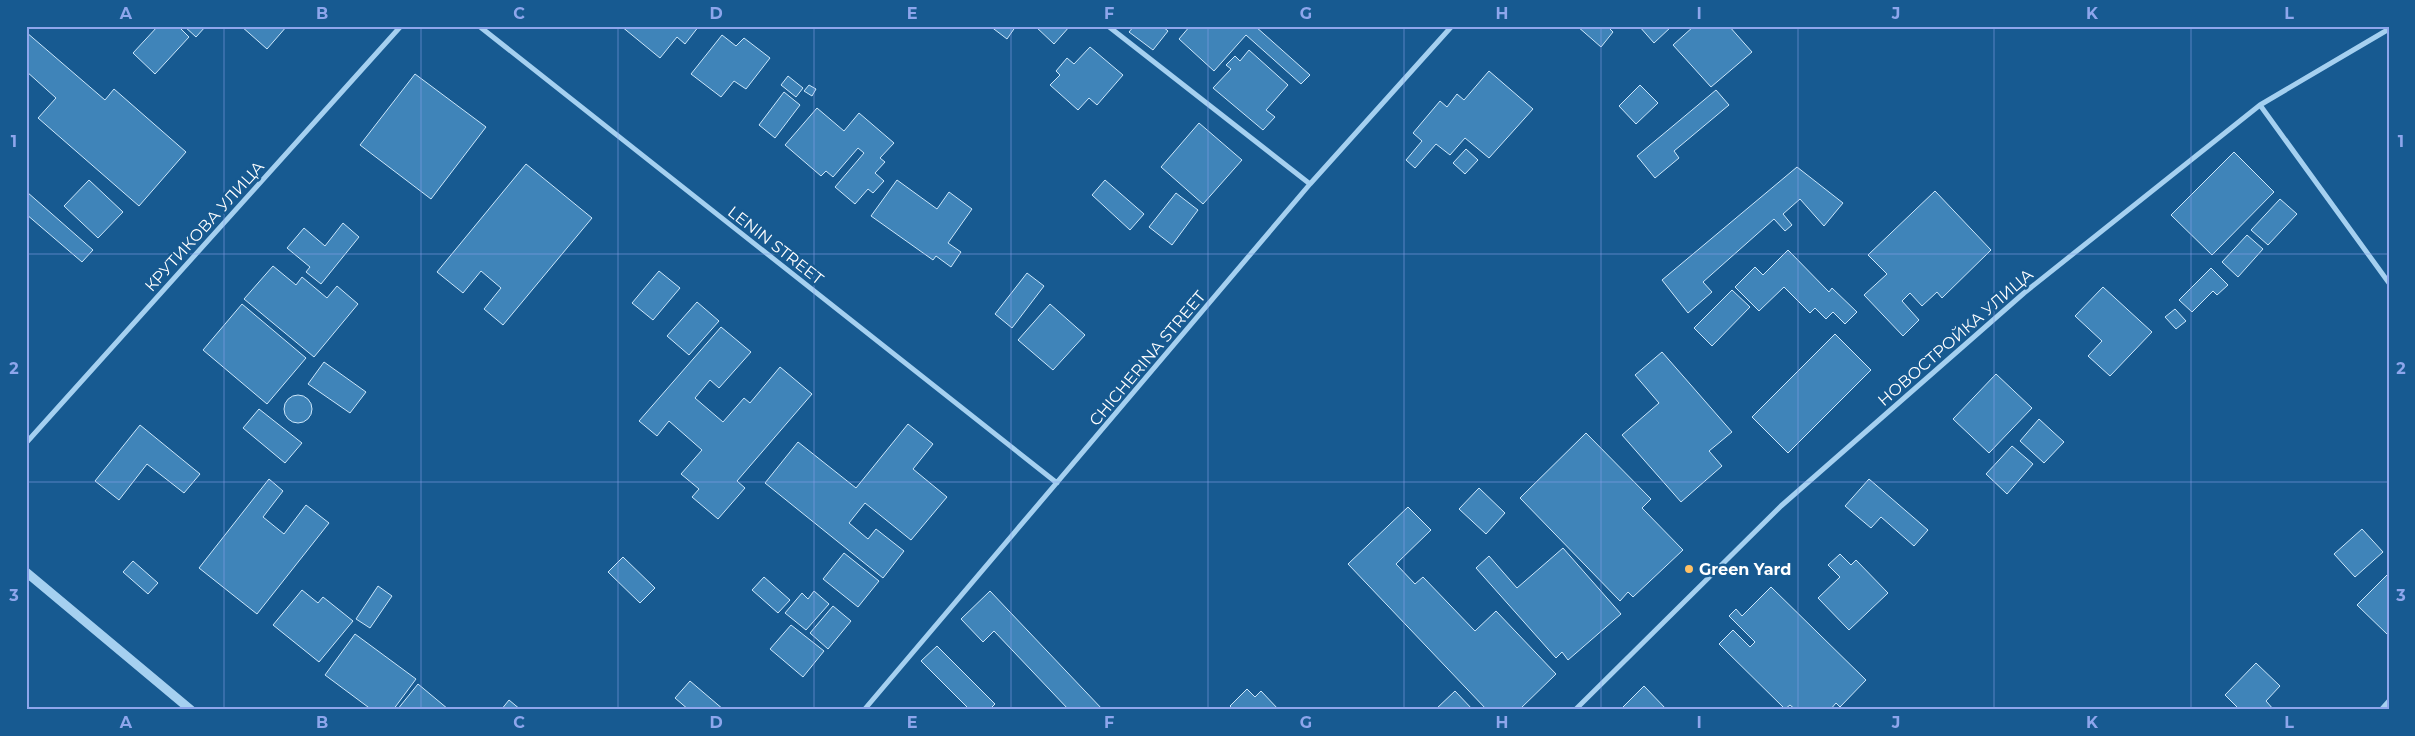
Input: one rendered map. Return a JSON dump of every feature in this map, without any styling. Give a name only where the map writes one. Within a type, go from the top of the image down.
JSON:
[{"type":"street","name":"КРУТИКОВА УЛИЦА","points":[[26,443],[401,26]]},
{"type":"street","name":"LENIN STREET","points":[[479,26],[1057,483]]},
{"type":"street","points":[[1108,26],[1310,184]]},
{"type":"street","name":"CHICHERINA STREET","points":[[864,710],[1310,184],[1452,26]]},
{"type":"street","name":"НОВОСТРОЙКА УЛИЦА","points":[[1576,710],[1781,506],[2024,293],[2260,105],[2389,29]]},
{"type":"street","points":[[2260,105],[2389,282]]},
{"type":"street","points":[[26,572],[191,710]]},
{"type":"street","points":[[2380,710],[2389,701]]},
{"type":"building","points":[[158,26],[178,26],[189,37],[155,74],[133,53]]},
{"type":"building","points":[[184,26],[206,26],[196,37]]},
{"type":"building","points":[[241,26],[287,26],[267,49]]},
{"type":"building","points":[[621,26],[699,26],[685,44],[677,37],[660,58]]},
{"type":"building","points":[[990,26],[1016,26],[1007,39]]},
{"type":"building","points":[[1035,26],[1070,26],[1054,44]]},
{"type":"building","points":[[1134,26],[1162,26],[1168,31],[1153,50],[1129,32]]},
{"type":"building","points":[[1190,26],[1255,26],[1310,75],[1301,84],[1246,35],[1214,71],[1179,39]]},
{"type":"building","points":[[1577,26],[1607,26],[1613,32],[1601,47]]},
{"type":"building","points":[[1639,26],[1672,26],[1654,43]]},
{"type":"building","points":[[1694,26],[1729,26],[1752,52],[1711,87],[1673,45]]},
{"type":"building","points":[[26,32],[105,100],[114,89],[186,152],[139,206],[38,118],[56,98],[26,71]]},
{"type":"building","points":[[722,35],[736,46],[744,38],[770,58],[746,89],[734,81],[721,97],[691,74]]},
{"type":"building","points":[[1090,47],[1123,75],[1097,105],[1089,98],[1078,110],[1050,85],[1060,75],[1056,71],[1067,58],[1074,64]]},
{"type":"building","points":[[1249,50],[1288,85],[1266,110],[1275,117],[1263,130],[1213,88],[1231,69],[1226,65],[1235,56],[1240,61]]},
{"type":"building","points":[[1489,71],[1533,109],[1489,158],[1465,138],[1450,155],[1436,144],[1415,168],[1406,160],[1422,141],[1413,133],[1440,101],[1447,107],[1457,94],[1464,100]]},
{"type":"building","points":[[415,74],[486,127],[431,199],[360,145]]},
{"type":"building","points":[[788,76],[803,88],[796,97],[781,85]]},
{"type":"building","points":[[809,85],[816,89],[812,96],[804,91]]},
{"type":"building","points":[[1640,85],[1658,103],[1636,124],[1619,106]]},
{"type":"building","points":[[1716,90],[1729,105],[1674,151],[1679,158],[1655,178],[1637,156]]},
{"type":"building","points":[[784,92],[800,105],[775,138],[759,125]]},
{"type":"building","points":[[817,108],[844,131],[859,113],[894,143],[880,158],[885,162],[875,173],[884,181],[873,193],[868,189],[855,204],[835,187],[864,153],[858,148],[833,177],[826,171],[821,176],[785,145]]},
{"type":"building","points":[[1199,123],[1242,160],[1203,204],[1161,167]]},
{"type":"building","points":[[1466,149],[1478,160],[1465,174],[1453,163]]},
{"type":"building","points":[[2234,152],[2274,192],[2212,255],[2171,215]]},
{"type":"building","points":[[526,164],[592,218],[503,325],[484,309],[501,288],[481,271],[463,293],[437,272]]},
{"type":"building","points":[[1797,167],[1843,203],[1824,226],[1800,199],[1783,214],[1792,225],[1785,231],[1774,219],[1703,282],[1712,292],[1688,313],[1662,280]]},
{"type":"building","points":[[89,180],[123,212],[98,238],[64,206]]},
{"type":"building","points":[[897,180],[937,209],[949,192],[972,209],[948,243],[961,252],[951,267],[936,256],[933,260],[871,216]]},
{"type":"building","points":[[1105,180],[1144,214],[1130,230],[1092,195]]},
{"type":"building","points":[[1935,191],[1991,250],[1942,298],[1937,292],[1922,306],[1910,293],[1902,301],[1919,320],[1903,336],[1864,295],[1887,274],[1868,255]]},
{"type":"building","points":[[27,192],[93,250],[82,262],[26,214]]},
{"type":"building","points":[[1176,193],[1198,210],[1172,245],[1149,227]]},
{"type":"building","points":[[2280,199],[2297,214],[2268,245],[2251,230]]},
{"type":"building","points":[[343,223],[359,237],[321,284],[306,272],[310,267],[287,248],[304,228],[325,246]]},
{"type":"building","points":[[2247,235],[2263,249],[2238,277],[2222,262]]},
{"type":"building","points":[[1788,250],[1829,292],[1832,288],[1857,312],[1845,324],[1833,312],[1826,319],[1815,308],[1810,313],[1784,287],[1759,311],[1735,287],[1755,267],[1763,275]]},
{"type":"building","points":[[273,266],[296,285],[302,277],[327,298],[337,286],[358,304],[314,357],[244,299]]},
{"type":"building","points":[[2211,268],[2228,285],[2217,295],[2213,291],[2192,312],[2179,300]]},
{"type":"building","points":[[659,271],[680,288],[653,320],[632,303]]},
{"type":"building","points":[[1027,273],[1044,286],[1012,328],[995,314]]},
{"type":"building","points":[[2103,287],[2152,332],[2110,376],[2088,356],[2102,341],[2075,316]]},
{"type":"building","points":[[1732,290],[1750,307],[1712,346],[1694,328]]},
{"type":"building","points":[[697,302],[719,321],[689,355],[667,336]]},
{"type":"building","points":[[242,304],[306,358],[267,404],[203,350]]},
{"type":"building","points":[[1050,304],[1085,335],[1053,370],[1018,340]]},
{"type":"building","points":[[2175,309],[2186,321],[2176,329],[2165,317]]},
{"type":"building","points":[[721,327],[751,352],[719,388],[710,380],[695,398],[723,422],[744,398],[750,403],[780,367],[812,394],[737,481],[745,488],[718,519],[692,497],[699,489],[681,474],[702,450],[669,421],[657,436],[639,421]]},
{"type":"building","points":[[1835,334],[1871,370],[1788,453],[1752,417]]},
{"type":"building","points":[[1662,352],[1732,432],[1709,451],[1722,466],[1681,502],[1622,435],[1659,403],[1635,375]]},
{"type":"building","points":[[324,362],[366,392],[350,413],[308,384]]},
{"type":"building","points":[[1996,374],[2032,408],[1989,453],[1953,419]]},
{"type":"building","points":[[298,395],[308,399],[312,409],[308,419],[298,423],[288,419],[284,409],[288,399]]},
{"type":"building","points":[[259,409],[302,443],[285,463],[243,428]]},
{"type":"building","points":[[2039,419],[2064,442],[2044,463],[2020,441]]},
{"type":"building","points":[[908,424],[933,444],[913,469],[947,497],[911,540],[865,503],[849,523],[868,539],[876,529],[904,551],[883,578],[765,483],[798,442],[856,488]]},
{"type":"building","points":[[140,425],[200,474],[184,493],[147,464],[119,500],[95,481]]},
{"type":"building","points":[[1586,433],[1651,499],[1642,508],[1683,550],[1633,597],[1628,592],[1620,601],[1520,498]]},
{"type":"building","points":[[2012,446],[2033,464],[2007,494],[1986,474]]},
{"type":"building","points":[[269,479],[283,491],[263,517],[284,534],[306,505],[329,523],[257,614],[199,568]]},
{"type":"building","points":[[1869,479],[1928,530],[1914,546],[1881,517],[1871,528],[1845,506]]},
{"type":"building","points":[[1479,488],[1505,513],[1486,534],[1459,509]]},
{"type":"building","points":[[1408,507],[1431,530],[1396,564],[1415,584],[1423,577],[1475,631],[1496,611],[1556,674],[1519,710],[1487,710],[1348,564]]},
{"type":"building","points":[[2362,529],[2383,552],[2355,577],[2334,554]]},
{"type":"building","points":[[1563,548],[1621,614],[1568,660],[1562,652],[1556,658],[1476,568],[1489,556],[1517,588]]},
{"type":"building","points":[[844,553],[879,581],[858,607],[823,579]]},
{"type":"building","points":[[1840,554],[1851,565],[1856,560],[1888,593],[1849,630],[1818,598],[1840,577],[1828,565]]},
{"type":"building","points":[[623,557],[655,588],[640,603],[608,572]]},
{"type":"building","points":[[133,561],[158,583],[148,594],[123,572]]},
{"type":"building","points":[[2387,575],[2389,577],[2388,635],[2357,605]]},
{"type":"building","points":[[764,577],[790,600],[778,613],[752,590]]},
{"type":"building","points":[[378,586],[392,596],[370,628],[356,619]]},
{"type":"building","points":[[1771,587],[1866,680],[1840,707],[1836,703],[1830,710],[1796,710],[1790,705],[1785,709],[1719,644],[1733,630],[1750,647],[1755,642],[1729,616],[1736,609],[1742,616]]},
{"type":"building","points":[[302,590],[318,603],[323,597],[353,621],[319,662],[273,625]]},
{"type":"building","points":[[814,591],[829,604],[806,630],[785,613],[802,593],[808,599]]},
{"type":"building","points":[[990,591],[1103,710],[1069,710],[994,631],[983,642],[961,619]]},
{"type":"building","points":[[833,606],[851,621],[828,649],[810,633]]},
{"type":"building","points":[[791,625],[824,651],[803,677],[770,649]]},
{"type":"building","points":[[355,634],[416,679],[393,710],[372,710],[325,675]]},
{"type":"building","points":[[937,646],[995,704],[989,710],[970,710],[921,661]]},
{"type":"building","points":[[2256,663],[2280,686],[2266,701],[2274,710],[2240,710],[2225,695]]},
{"type":"building","points":[[690,681],[724,710],[689,710],[675,698]]},
{"type":"building","points":[[418,684],[448,709],[397,710]]},
{"type":"building","points":[[1644,686],[1667,710],[1620,710]]},
{"type":"building","points":[[1247,689],[1255,697],[1261,691],[1279,710],[1234,710],[1230,706]]},
{"type":"building","points":[[1455,691],[1473,710],[1435,710]]},
{"type":"building","points":[[509,700],[521,710],[501,710]]},
{"type":"place","name":"Green Yard","points":[[1689,569]]}]
